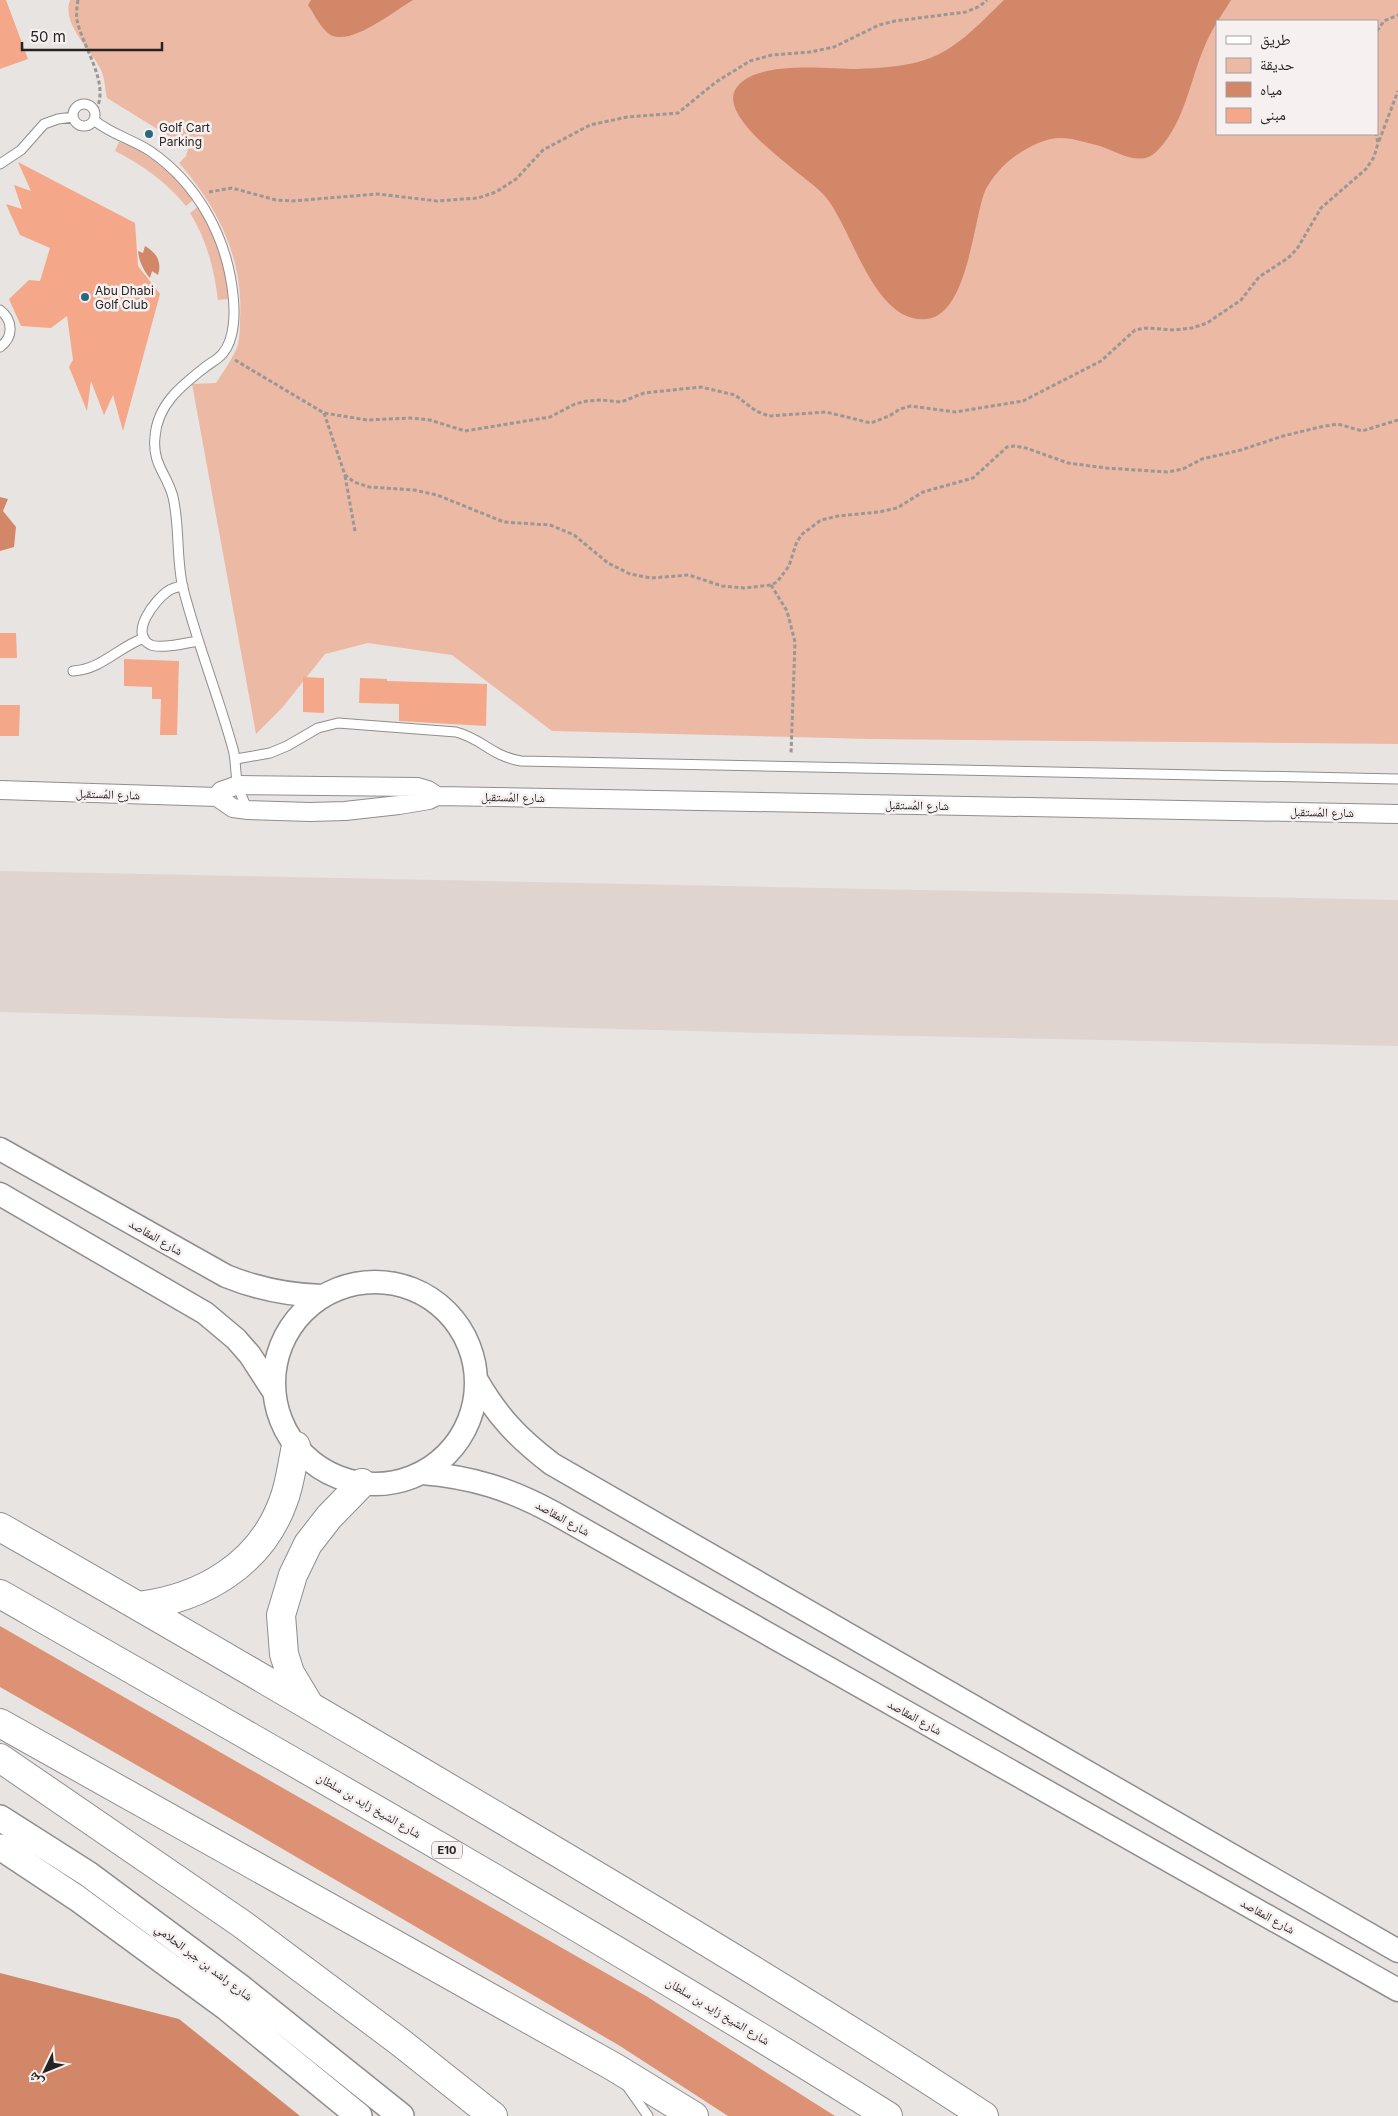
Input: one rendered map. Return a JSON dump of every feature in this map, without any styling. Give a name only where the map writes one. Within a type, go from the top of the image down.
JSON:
[{"type":"highway","points":[[138,1606],[176,1599],[212,1585],[228,1575],[252,1552],[268,1533],[284,1500],[296,1446]]},
{"type":"highway","points":[[310,1706],[290,1673],[284,1654],[281,1615],[293,1575],[308,1544],[329,1517],[362,1483]]},
{"type":"highway","points":[[0,1527],[310,1706],[733,1956],[875,2044],[984,2116]]},
{"type":"highway","name":"شارع الشيخ زايد بن سلطان","points":[[0,1594],[417,1832],[724,2013],[888,2116]]},
{"type":"highway","points":[[0,1723],[614,2067],[694,2116]]},
{"type":"highway","points":[[0,1758],[242,1924],[400,2042],[493,2116]]},
{"type":"main road","name":"شارع راشد بن جبر الحلامي","points":[[0,1818],[88,1874],[216,1970],[401,2116]]},
{"type":"main road","name":"شارع راشد بن جبر الحلامي","points":[[0,1847],[77,1898],[227,2008],[359,2116]]},
{"type":"street","name":"شارع المُستقبل","points":[[216,797],[222,791],[238,785],[418,787],[428,790],[437,796]]},
{"type":"street","name":"شارع المُستقبل","points":[[0,790],[216,797],[232,808],[248,810],[346,811],[418,802],[437,796],[1398,814]]},
{"type":"street","name":"شارع المقاصد","points":[[0,1149],[226,1276],[266,1290],[322,1296]]},
{"type":"street","points":[[0,1194],[221,1325],[241,1344],[263,1373],[274,1392],[283,1424],[296,1446],[319,1467],[340,1478],[362,1483],[378,1484],[402,1480],[422,1472],[441,1460],[457,1443],[468,1424],[475,1402],[476,1379],[472,1353],[461,1329],[444,1309],[422,1293],[398,1284],[372,1281],[346,1285],[322,1296],[304,1310],[290,1327],[280,1347],[274,1369],[274,1392]]},
{"type":"street","points":[[476,1379],[499,1416],[515,1434],[552,1464],[1398,1950]]},
{"type":"street","name":"شارع المقاصد","points":[[422,1472],[450,1475],[486,1483],[512,1492],[554,1513],[1398,1990]]},
{"type":"lane","points":[[81,104],[86,104],[94,110],[94,120],[85,126],[76,122],[74,112],[81,104]]},
{"type":"lane","points":[[0,164],[21,150],[44,124],[58,119],[74,117]]},
{"type":"lane","points":[[94,120],[106,129],[149,150],[175,172],[197,196],[220,239],[232,285],[234,307],[230,342],[224,353],[196,374],[164,406],[158,419],[154,438],[157,465],[172,496],[183,586],[198,641],[236,758],[238,785],[248,810]]},
{"type":"lane","points":[[0,310],[8,318],[11,328],[8,338],[0,347]]},
{"type":"lane","points":[[183,586],[167,591],[160,598],[143,621],[141,630],[144,638],[150,644],[157,646],[198,641]]},
{"type":"lane","points":[[72,671],[84,670],[101,664],[123,647],[144,638]]},
{"type":"lane","points":[[236,758],[270,753],[287,746],[318,728],[348,723],[456,732],[472,737],[502,757],[521,761],[1398,778]]},
{"type":"lane","points":[[614,2067],[648,2116]]},
{"type":"path","points":[[78,0],[77,20],[98,82],[98,104],[94,110]]},
{"type":"path","points":[[197,196],[215,190],[232,188],[276,200],[292,201],[377,194],[437,201],[478,198],[496,192],[516,179],[543,150],[590,125],[627,117],[678,113],[716,82],[750,60],[834,47],[880,25],[895,21],[966,12],[980,6],[987,0]]},
{"type":"path","points":[[1378,29],[1384,20],[1398,14]]},
{"type":"path","points":[[224,353],[324,413],[366,420],[411,418],[430,420],[465,431],[550,417],[574,404],[587,401],[621,402],[644,394],[701,387],[735,395],[756,411],[769,416],[826,412],[871,423],[889,416],[900,408],[911,406],[956,412],[1023,401],[1101,361],[1135,330],[1146,328],[1174,330],[1192,328],[1207,323],[1241,300],[1259,277],[1288,258],[1297,249],[1321,208],[1366,169],[1374,157],[1398,90]]},
{"type":"path","points":[[1376,135],[1378,143]]},
{"type":"path","points":[[324,413],[345,475],[355,531]]},
{"type":"path","points":[[345,475],[354,482],[369,487],[414,490],[437,495],[504,522],[550,525],[574,535],[608,563],[630,574],[651,578],[689,575],[722,586],[744,588],[771,585],[785,573],[801,535],[815,524],[838,516],[897,508],[923,492],[973,478],[1007,447],[1026,448],[1068,463],[1106,468],[1167,472],[1183,469],[1202,459],[1241,450],[1320,427],[1338,424],[1362,431],[1398,420]]},
{"type":"path","points":[[771,585],[787,611],[795,642],[791,766]]},
{"type":"shaded area","points":[[0,871],[1398,900],[1398,1046],[766,1033],[0,1012]]},
{"type":"shaded area","points":[[0,1626],[646,1996],[835,2116],[728,2116],[620,2046],[252,1831],[0,1687]]},
{"type":"green space","points":[[70,0],[1398,0],[1398,744],[871,739],[552,731],[452,655],[368,643],[325,654],[282,708],[256,734],[192,384],[216,383],[237,347],[240,331],[240,298],[238,276],[233,255],[226,235],[206,198],[179,163],[186,156],[188,148],[107,98],[101,70],[73,28],[68,9]]},
{"type":"green space","points":[[119,142],[141,152],[160,166],[178,182],[193,200],[186,206],[154,175],[115,151]]},
{"type":"green space","points":[[199,206],[219,251],[225,274],[228,299],[218,300],[209,255],[190,213]]},
{"type":"water","points":[[311,0],[413,0],[359,32],[338,37],[329,34],[320,24],[308,5]]},
{"type":"water","points":[[1004,0],[1231,0],[1219,20],[1216,20],[1216,24],[1200,56],[1175,127],[1157,151],[1151,156],[1144,158],[1129,157],[1100,146],[1061,138],[1044,141],[1018,154],[996,174],[985,191],[967,264],[952,301],[941,313],[927,319],[908,317],[892,307],[878,291],[834,209],[824,195],[765,146],[749,130],[738,114],[733,100],[737,87],[747,78],[760,73],[776,69],[793,68],[865,69],[918,62],[943,52],[975,28]]},
{"type":"water","points":[[145,246],[153,252],[159,262],[158,275],[152,271],[150,278],[145,272],[138,251],[143,253]]},
{"type":"water","points":[[0,497],[8,499],[3,511],[16,527],[14,547],[0,551]]},
{"type":"water","points":[[0,1973],[179,2019],[300,2116],[0,2116]]},
{"type":"building","points":[[0,0],[6,0],[28,59],[0,69]]},
{"type":"building","name":"Abu Dhabi Golf Club","points":[[18,162],[135,223],[138,266],[160,294],[123,431],[113,395],[104,415],[91,381],[87,411],[69,367],[73,360],[67,316],[51,328],[21,326],[9,299],[29,280],[40,281],[50,248],[20,235],[6,204],[22,209],[14,185],[31,191]]},
{"type":"building","points":[[0,633],[16,633],[17,658],[0,658]]},
{"type":"building","points":[[124,659],[179,661],[177,735],[160,735],[161,699],[152,699],[152,687],[124,686]]},
{"type":"building","points":[[303,677],[324,678],[324,713],[303,712]]},
{"type":"building","points":[[360,678],[387,679],[387,681],[487,684],[486,726],[399,721],[399,704],[359,703]]},
{"type":"building","points":[[0,705],[20,705],[19,736],[0,736]]},
{"type":"place","name":"Golf Cart Parking","points":[[149,134]]},
{"type":"place","name":"Abu Dhabi Golf Club","points":[[85,297]]}]
